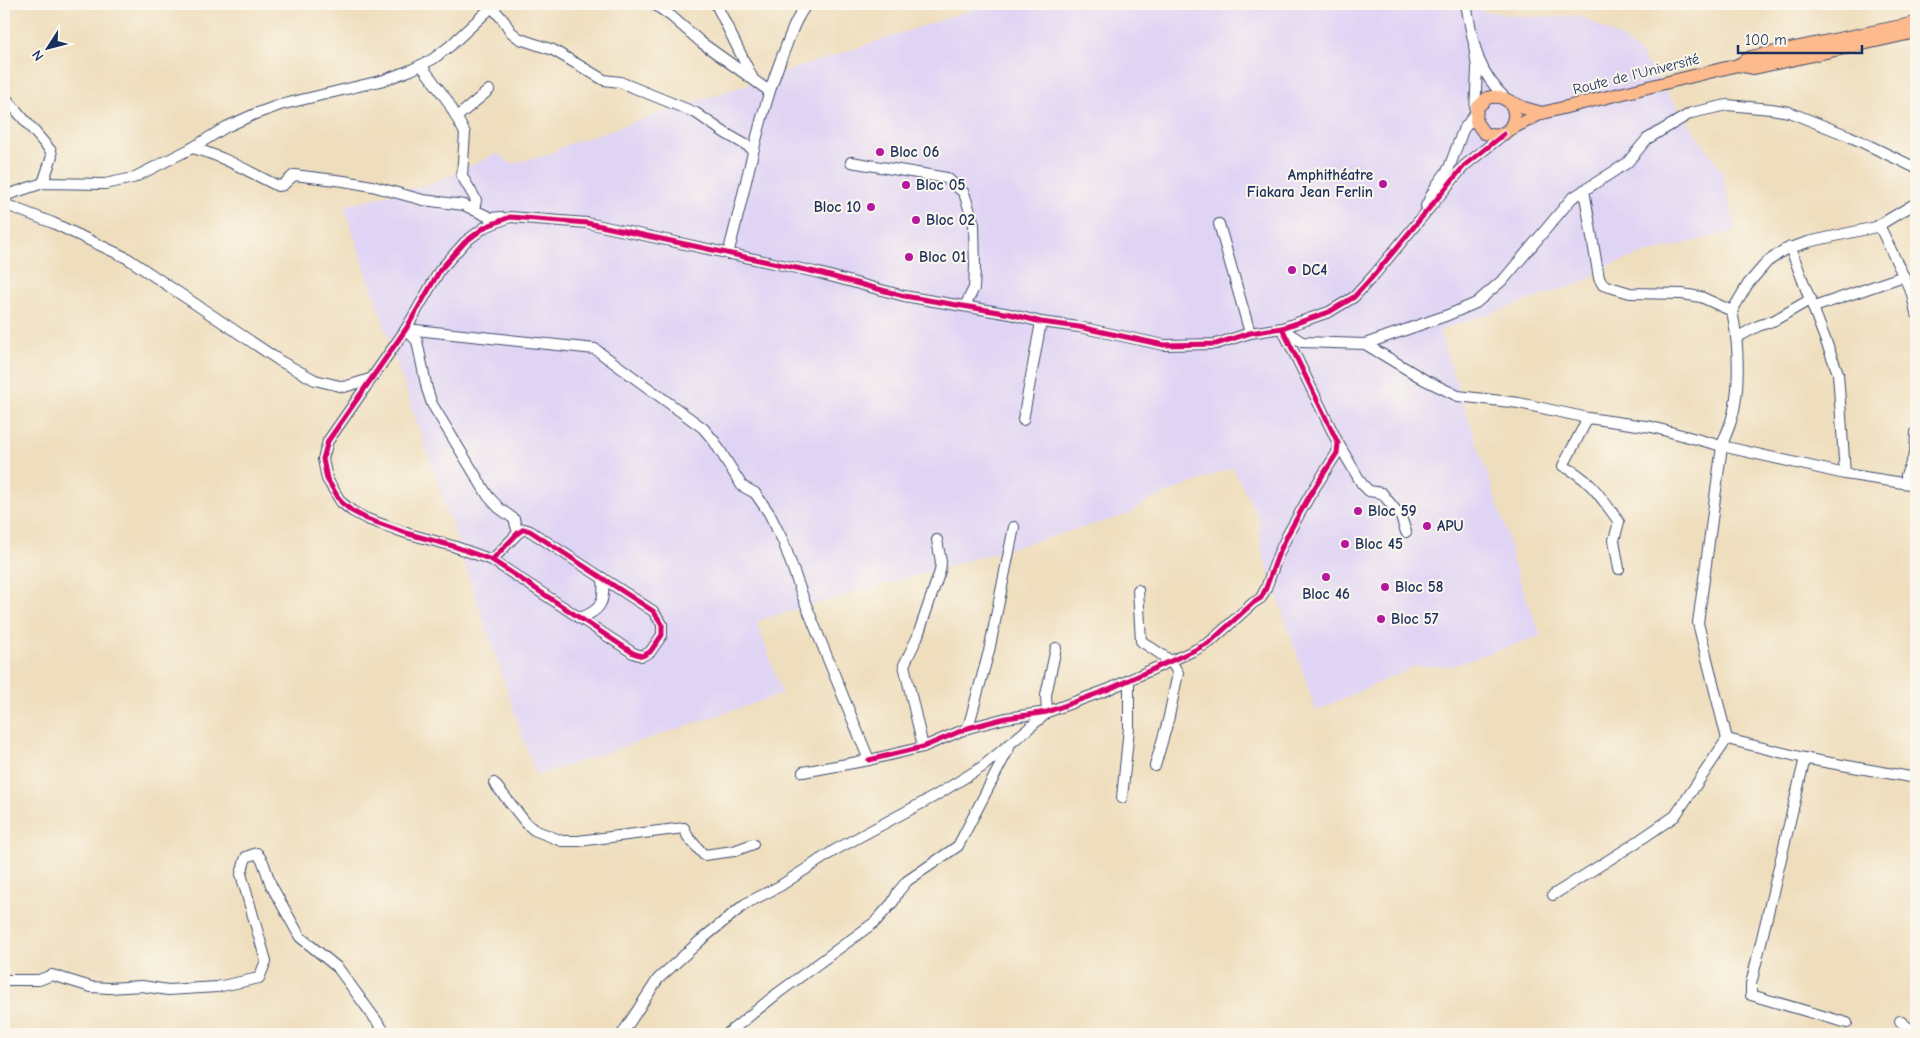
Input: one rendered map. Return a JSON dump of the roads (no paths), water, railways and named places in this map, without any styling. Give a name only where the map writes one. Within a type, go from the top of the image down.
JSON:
[{"type":"main road","name":"Route de l'Université","points":[[1504,134],[1542,113],[1738,65],[1751,57],[1916,23]]},
{"type":"main road","name":"Route de l'Université","points":[[1738,65],[1754,68],[1916,32]]},
{"type":"main road","points":[[1506,100],[1512,106],[1515,114],[1514,122],[1510,129],[1498,136],[1484,133],[1476,122],[1475,114],[1477,108],[1486,98],[1493,96],[1506,100],[1524,108],[1542,113]]},
{"type":"street","points":[[654,4],[671,16],[702,44],[769,91]]},
{"type":"street","points":[[716,4],[752,78]]},
{"type":"street","points":[[728,254],[769,91],[798,16],[807,4]]},
{"type":"street","points":[[1418,221],[1436,186],[1449,168],[1463,130],[1475,114],[1477,68],[1466,4]]},
{"type":"street","points":[[4,196],[43,183],[105,184],[132,178],[192,148],[226,127],[272,108],[384,80],[421,65],[433,59],[450,46],[493,6],[511,32],[520,39],[553,50],[604,80],[620,82],[696,113],[753,149]]},
{"type":"street","points":[[1474,46],[1491,85],[1506,100]]},
{"type":"street","points":[[421,65],[447,100],[465,133],[462,176],[476,200],[474,210]]},
{"type":"street","points":[[456,118],[489,90]]},
{"type":"street","points":[[4,96],[51,151],[52,156],[43,183]]},
{"type":"street","points":[[1282,328],[1302,342],[1365,344],[1448,315],[1476,303],[1505,278],[1572,198],[1627,163],[1648,139],[1691,113],[1727,105],[1771,108],[1789,112],[1857,139],[1916,168]]},
{"type":"street","points":[[192,148],[208,152],[248,169],[278,186],[285,183],[292,175],[299,175],[344,181],[423,200],[464,206],[491,218],[510,217],[587,222],[815,272],[904,296],[1164,345],[1216,344],[1250,333],[1282,328],[1329,312],[1354,297],[1464,166],[1504,134]]},
{"type":"street","points":[[851,162],[947,178],[964,193],[974,224],[976,267],[974,288],[965,306]]},
{"type":"street","points":[[1584,190],[1599,278],[1603,285],[1630,293],[1682,294],[1701,298],[1732,311]]},
{"type":"street","points":[[1553,895],[1675,816],[1728,739],[1698,623],[1722,446],[1730,425],[1736,395],[1736,338],[1732,311],[1748,284],[1767,262],[1790,247],[1879,226],[1916,203]]},
{"type":"street","points":[[4,204],[53,223],[127,258],[280,361],[315,380],[344,386],[370,379]]},
{"type":"street","points":[[492,560],[524,529],[536,534],[653,611],[662,624],[662,634],[650,652],[642,656],[632,653],[492,560],[367,519],[352,511],[333,491],[327,479],[323,459],[328,441],[406,329],[440,270],[465,242],[485,227],[510,217]]},
{"type":"street","points":[[1219,224],[1250,333]]},
{"type":"street","points":[[1879,226],[1912,294],[1916,313]]},
{"type":"street","points":[[1790,247],[1838,373],[1844,474]]},
{"type":"street","points":[[1736,338],[1758,326],[1812,303],[1904,276]]},
{"type":"street","points":[[1023,420],[1041,322]]},
{"type":"street","points":[[1282,328],[1338,443],[1362,484],[1369,491],[1382,492],[1401,518],[1406,532]]},
{"type":"street","points":[[406,329],[417,341],[432,404],[488,496],[499,508],[514,519],[518,533]]},
{"type":"street","points":[[406,329],[595,349],[702,428],[714,440],[742,486],[755,493],[769,513],[783,541],[868,760]]},
{"type":"street","points":[[1365,344],[1425,380],[1458,396],[1519,403],[1588,418],[1652,428],[1844,474],[1911,484]]},
{"type":"street","points":[[1588,418],[1563,466],[1592,484],[1619,522],[1614,540],[1619,569]]},
{"type":"street","points":[[1911,484],[1906,476],[1915,454],[1916,432]]},
{"type":"street","points":[[803,772],[868,760],[923,747],[968,728],[1006,718],[1048,712],[1099,694],[1210,642],[1261,598],[1284,541],[1337,453],[1338,443]]},
{"type":"street","points":[[968,728],[988,651],[1014,527]]},
{"type":"street","points":[[923,747],[904,665],[917,638],[940,571],[941,562],[938,540]]},
{"type":"street","points":[[579,618],[591,614],[600,606],[604,594],[603,578]]},
{"type":"street","points":[[1138,590],[1142,642],[1171,661],[1178,673],[1168,721],[1155,766]]},
{"type":"street","points":[[1048,712],[1046,695],[1056,648]]},
{"type":"street","points":[[1122,798],[1129,728],[1129,680]]},
{"type":"street","points":[[622,1034],[658,979],[745,904],[780,886],[835,850],[936,796],[982,766],[1048,712]]},
{"type":"street","points":[[1728,739],[1805,758],[1916,778]]},
{"type":"street","points":[[727,1034],[778,993],[875,922],[908,881],[958,846],[1010,744]]},
{"type":"street","points":[[1805,758],[1751,984],[1750,995],[1847,1023]]},
{"type":"street","points":[[494,783],[526,824],[534,830],[562,841],[578,841],[684,828],[688,837],[704,855],[734,851],[753,844]]},
{"type":"street","points":[[4,980],[38,980],[52,975],[91,987],[142,986],[168,990],[217,987],[259,978],[266,961],[241,874],[246,857],[258,852],[271,884],[300,937],[338,968],[384,1031],[392,1034]]},
{"type":"street","points":[[1900,1021],[1916,1034]]},
{"type":"place","name":"Bloc 06","points":[[880,152]]},
{"type":"place","name":"Amphithéatre Fiakara Jean Ferlin","points":[[1383,184]]},
{"type":"place","name":"Bloc 05","points":[[906,185]]},
{"type":"place","name":"Bloc 10","points":[[871,207]]},
{"type":"place","name":"Bloc 02","points":[[916,220]]},
{"type":"place","name":"Bloc 01","points":[[909,257]]},
{"type":"place","name":"DC4","points":[[1292,270]]},
{"type":"place","name":"Bloc 59","points":[[1358,511]]},
{"type":"place","name":"APU","points":[[1427,526]]},
{"type":"place","name":"Bloc 45","points":[[1345,544]]},
{"type":"place","name":"Bloc 46","points":[[1326,577]]},
{"type":"place","name":"Bloc 58","points":[[1385,587]]},
{"type":"place","name":"Bloc 57","points":[[1381,619]]}]
